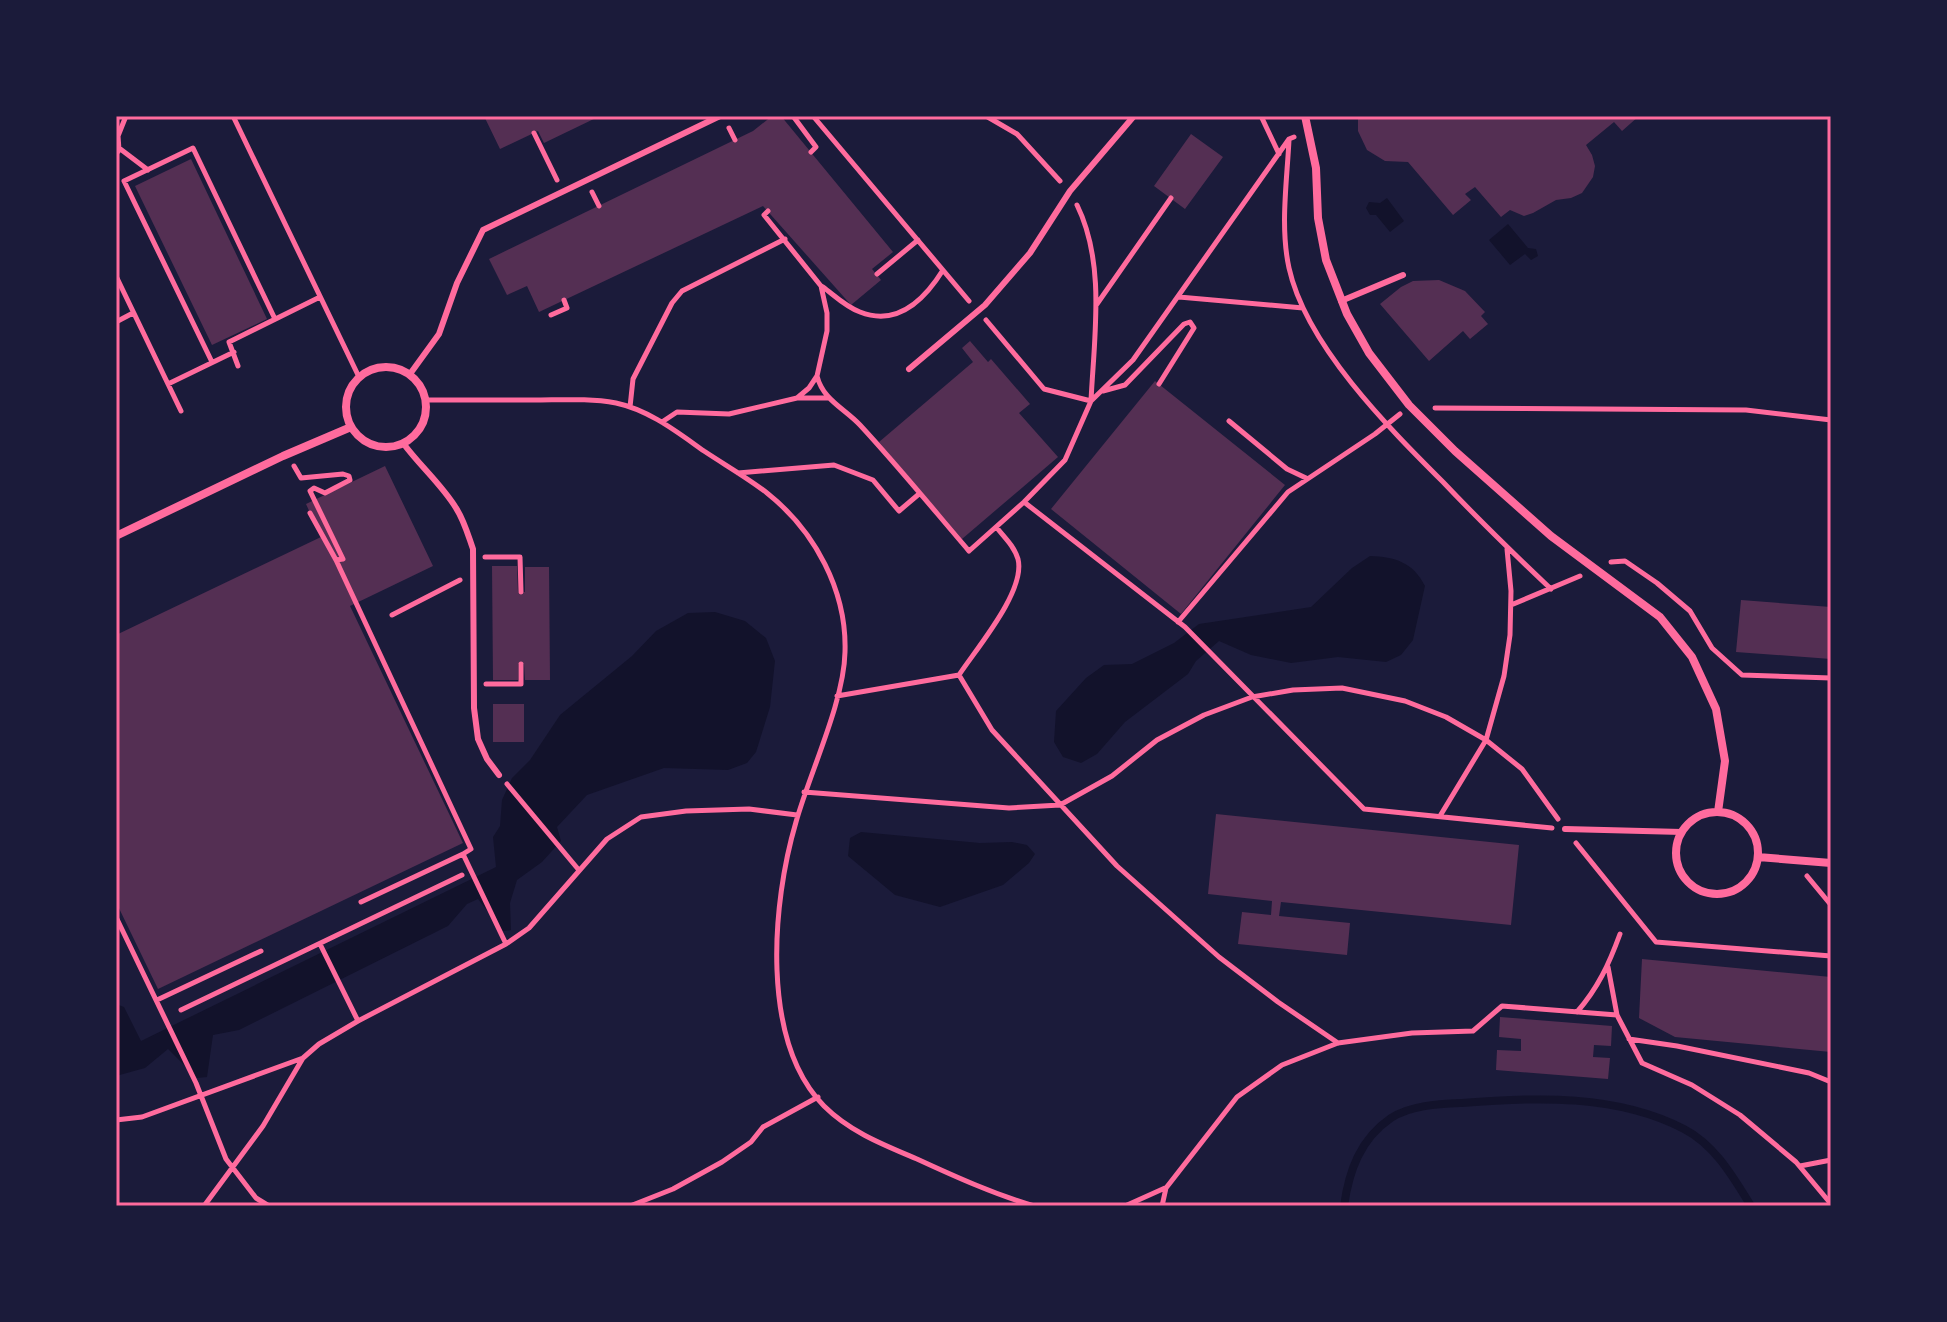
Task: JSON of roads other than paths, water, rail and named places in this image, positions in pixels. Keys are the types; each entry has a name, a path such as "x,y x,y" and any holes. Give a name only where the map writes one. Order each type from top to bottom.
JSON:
{"street":[{"path":"1305,116 1316,168 1318,218 1326,260 1341,301 1369,353 1409,405 1502,496 1660,617 1692,657 1716,709 1725,761 1718,812"},
{"path":"380,367 392,367 410,374 426,400 422,425 414,436 403,443 387,447 374,445 351,427 347,401 350,389 359,377 380,367"},
{"path":"116,536 351,427"},
{"path":"1718,812 1740,820 1750,830 1758,857 1753,874 1744,885 1718,895 1697,889 1686,881 1676,855 1682,832 1691,821 1718,812"},
{"path":"1758,857 1831,863"}],"lane":[{"path":"410,374 439,334 457,283 483,230 720,116"},
{"path":"909,369 985,305 1030,253 1070,191 1134,116"},
{"path":"1341,301 1403,275"},
{"path":"403,443 456,507 465,524 475,573 474,708 478,739 499,775"},
{"path":"1565,829 1682,832"}],"waterway":[{"path":"1344,1206 1358,1157 1371,1136 1391,1118 1416,1108 1435,1105 1547,1099 1631,1109 1684,1129 1714,1153 1751,1206"}]}
